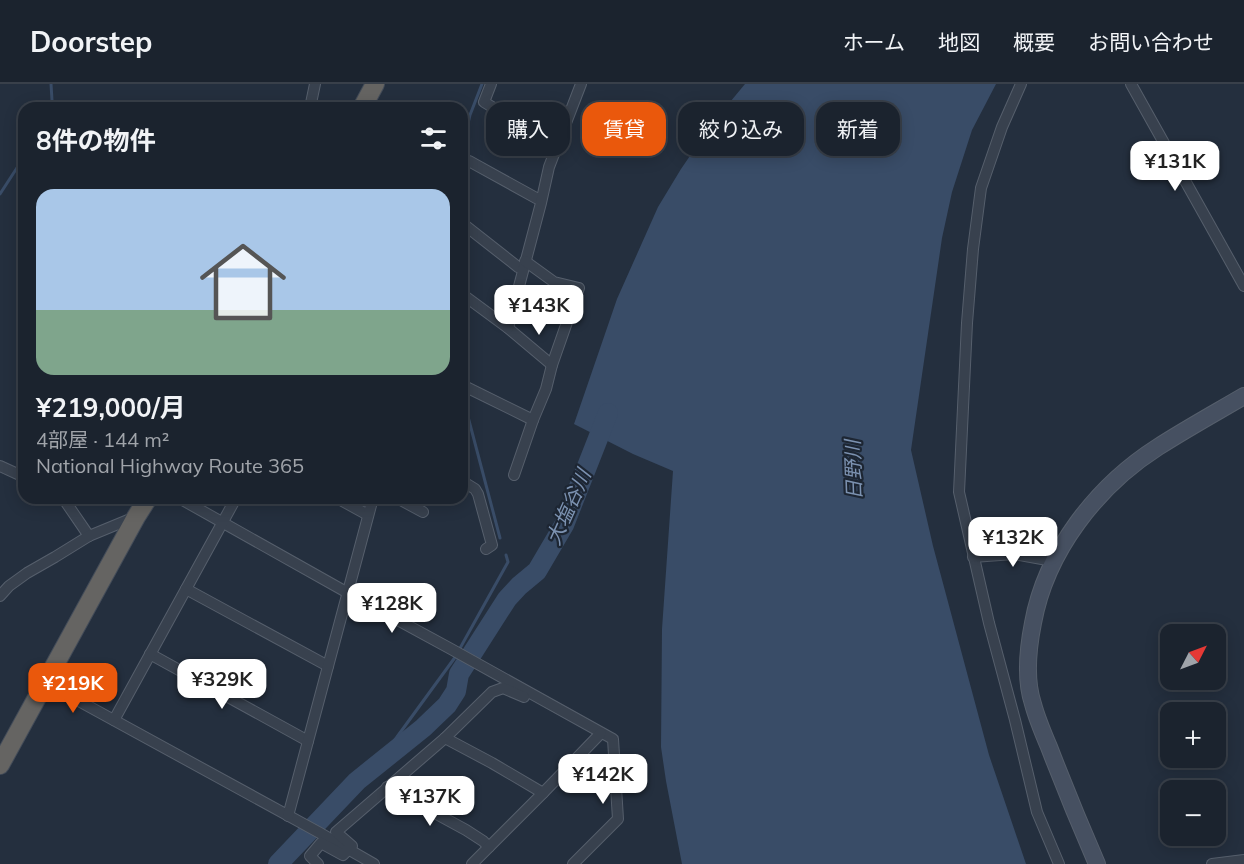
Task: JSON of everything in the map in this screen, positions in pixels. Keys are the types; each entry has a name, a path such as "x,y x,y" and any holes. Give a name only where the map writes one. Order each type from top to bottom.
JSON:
{"highway":[{"path":"365,102 375,84"},
{"path":"0,765 144,504"}],"main road":[{"path":"1097,864 1067,795 1032,703 1029,676 1030,634 1040,594 1053,561 1087,510 1119,477 1157,447 1242,402"}],"street":[{"path":"486,103 484,102 491,84"},
{"path":"570,111 581,84"},
{"path":"1021,84 1002,127 981,188 967,323 959,492 1037,812 1059,864"},
{"path":"1131,84 1244,286"},
{"path":"311,102 312,86"},
{"path":"508,327 553,156"},
{"path":"469,161 541,200"},
{"path":"468,228 518,267 524,265 554,282 579,288 546,389 532,420 514,475"},
{"path":"468,298 508,327 552,365"},
{"path":"468,388 532,420"},
{"path":"0,466 18,474"},
{"path":"468,485 478,494 492,545 486,549"},
{"path":"67,504 89,536"},
{"path":"190,504 613,739 618,819 573,864"},
{"path":"114,720 233,504"},
{"path":"348,504 368,515"},
{"path":"288,816 371,504"},
{"path":"408,504 423,512"},
{"path":"0,596 27,573 89,536 136,517"},
{"path":"973,557 1014,554 1053,561"},
{"path":"186,589 328,666"},
{"path":"150,654 308,741"},
{"path":"46,682 374,864"},
{"path":"318,864 310,856 321,843 343,855 352,844 336,832 445,738 492,692 503,688 524,698 543,700"},
{"path":"472,864 601,733"},
{"path":"445,738 543,793"},
{"path":"387,787 466,830 489,847"},
{"path":"1212,864 1244,860"}],"water":[{"name":"日野川","path":"745,84 996,84 972,130 952,192 942,238 911,450 933,546 989,755 1026,864 682,864 661,747 662,629 673,471 574,424 617,299 658,207 690,156 804,156 804,102 730,102"}],"waterway":[{"path":"51,84 52,102"},
{"path":"468,124 482,84"},
{"path":"0,194 18,166"},
{"name":"大塩谷川","path":"278,864 357,781 423,728 447,705 456,691 459,674 507,599 537,571 564,525 608,413"},
{"path":"468,417 500,538"},
{"path":"459,650 508,562 506,555"},
{"path":"378,763 456,656"}]}
